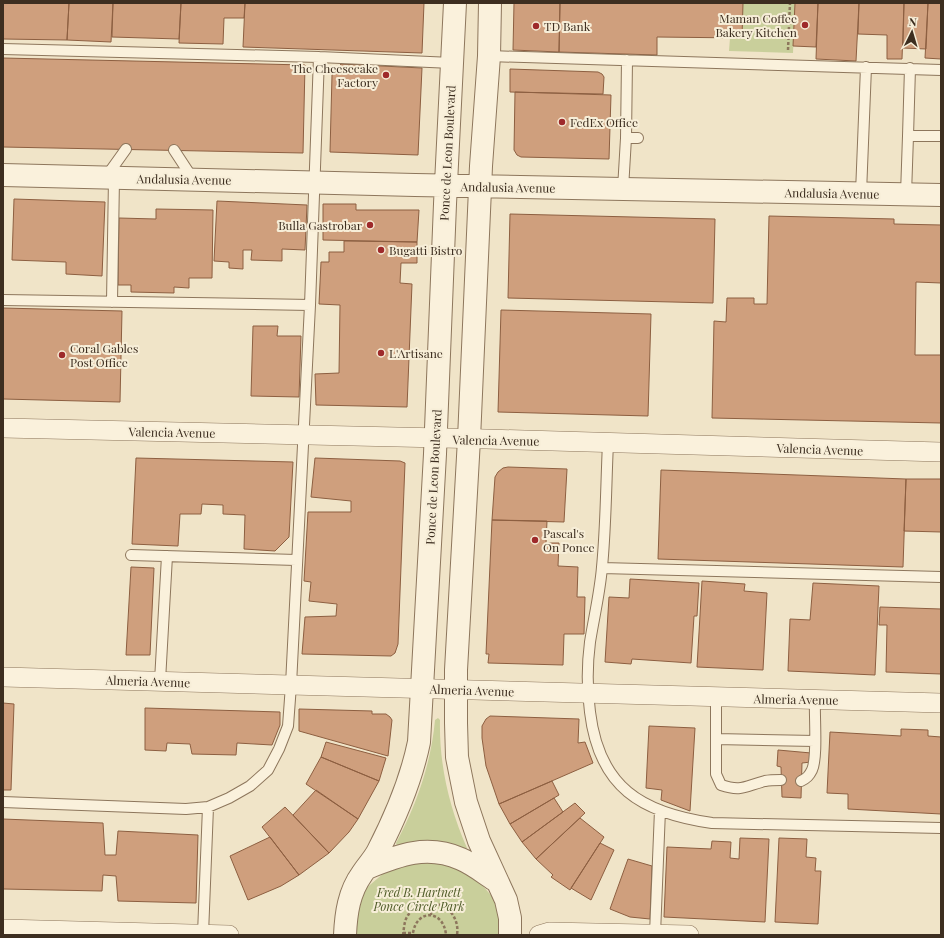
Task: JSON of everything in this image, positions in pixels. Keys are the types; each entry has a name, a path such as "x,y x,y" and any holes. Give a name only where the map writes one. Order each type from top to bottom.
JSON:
{"street":[{"name":"Ponce de Leon Boulevard","path":"344,935 349,900 357,882 377,852 396,814 414,766 419,742 436,438 455,3"},
{"path":"490,3 489,56 480,186 456,690 457,744 461,779 471,819 495,880 506,900 509,911 510,935"},
{"name":"Andalusia Avenue","path":"3,174 446,186 941,195"},
{"name":"Valencia Avenue","path":"3,428 941,452"},
{"name":"Almeria Avenue","path":"3,677 941,703"},
{"path":"367,868 402,854 428,851 443,853 463,860 495,880"},
{"path":"3,929 112,934 229,935"},
{"path":"539,935 549,932 689,935"}],"lane":[{"path":"3,49 319,57 452,63"},
{"path":"489,56 787,64 941,70"},
{"path":"3,802 186,809 208,807 229,798 250,786 268,770 279,749 288,726 291,685 296,560 310,305 319,57"},
{"path":"623,189 626,138 627,60"},
{"path":"861,193 866,67"},
{"path":"906,194 910,68"},
{"path":"908,136 941,136"},
{"path":"626,138 638,138"},
{"path":"112,302 110,178 126,149"},
{"path":"174,150 194,179"},
{"path":"3,300 310,305"},
{"path":"608,443 602,568 590,643 588,694 594,737 602,760 614,778 629,793 646,804 678,816 712,823 941,828"},
{"path":"131,555 296,560"},
{"path":"160,682 167,556"},
{"path":"602,568 941,577"},
{"path":"716,697 716,774 721,784 732,788 748,788 766,781 781,780"},
{"path":"801,781 807,778 813,769 815,754 815,699"},
{"path":"716,739 815,741"},
{"path":"203,934 208,807"},
{"path":"655,934 660,810"}],"path":[{"path":"787,64 790,3"},
{"path":"431,915 432,903"},
{"path":"446,935 444,924 436,917 431,915 417,921 414,934 403,934 407,916 413,909 421,904 432,903 444,906 454,917 457,935"}],"green space":[{"path":"743,3 795,3 793,53 729,51 730,38 742,38"},
{"path":"438,718 440,720 441,753 446,785 455,817 467,848 465,850 397,846 396,843 417,798 430,752 435,720"},
{"name":"Fred B. Hartnett Ponce Circle Park","path":"416,862 449,864 476,878 496,901 501,927 500,935 353,935 354,919 364,890 391,867"}],"building":[{"path":"3,3 69,3 67,40 3,39"},
{"path":"69,3 113,3 111,42 67,40"},
{"path":"113,3 181,3 179,39 112,37"},
{"path":"181,3 245,3 244,18 224,18 223,44 179,43"},
{"path":"245,3 424,3 422,53 243,47"},
{"name":"TD Bank","path":"514,3 560,3 559,52 513,50"},
{"path":"560,3 743,3 742,38 657,37 657,55 559,52"},
{"name":"Maman Coffee Bakery Kitchen","path":"795,3 818,3 816,47 793,46"},
{"path":"818,3 859,3 856,61 816,59"},
{"path":"859,3 904,3 902,59 887,59 887,35 858,34"},
{"path":"904,3 928,3 926,49 903,48"},
{"path":"928,3 941,3 941,59 925,58"},
{"path":"3,58 305,65 303,153 3,147"},
{"path":"341,64 422,68 418,155 330,152 332,75"},
{"path":"510,69 598,72 604,77 603,94 510,92"},
{"name":"FedEx Office","path":"515,92 611,95 609,159 521,157 517,155 514,150"},
{"path":"14,199 105,202 102,276 66,274 66,262 12,260"},
{"path":"217,201 307,205 305,250 282,249 282,261 251,260 252,250 243,250 243,269 229,268 229,262 214,261"},
{"name":"Bulla Gastrobar","path":"323,204 356,204 356,210 419,210 417,242 323,240"},
{"path":"156,209 213,210 212,278 189,278 189,288 174,287 174,293 131,292 131,285 118,285 119,218 156,219"},
{"path":"510,214 715,219 713,303 508,298"},
{"path":"769,216 894,219 894,224 941,225 941,283 916,282 915,355 941,355 941,423 712,418 714,321 726,322 727,298 754,298 754,304 767,304"},
{"path":"344,241 417,242 417,263 401,263 400,283 412,284 407,407 316,405 315,374 339,373 340,305 319,304 321,262 329,262 329,252 344,252"},
{"name":"Coral Gables Post Office","path":"3,308 122,311 120,402 3,399"},
{"path":"501,310 651,314 648,416 498,412"},
{"path":"253,326 278,326 277,336 301,336 299,397 251,396"},
{"path":"136,458 293,462 289,537 275,551 244,549 245,515 223,514 223,505 202,504 201,514 180,514 178,546 132,544"},
{"path":"315,458 400,461 405,463 398,644 395,653 391,656 302,654 305,617 336,616 337,604 309,601 311,582 304,581 308,512 351,512 351,501 311,497"},
{"path":"503,468 567,469 564,522 492,520 495,477"},
{"path":"661,470 906,479 903,567 658,559"},
{"path":"906,479 941,479 941,532 904,531"},
{"path":"492,520 547,521 546,543 559,543 558,566 578,567 577,597 585,597 584,634 564,634 563,665 488,663 489,654 486,654"},
{"path":"131,567 154,568 150,655 126,655"},
{"path":"630,579 699,583 697,616 694,616 691,663 632,659 631,664 605,662 609,597 629,598"},
{"path":"702,581 745,584 744,591 767,593 763,670 697,667"},
{"path":"813,583 879,586 875,675 788,671 790,619 810,620"},
{"path":"880,607 941,609 941,674 886,672 887,625 879,625"},
{"path":"3,703 14,704 11,790 3,790"},
{"path":"145,708 280,712 280,725 272,745 237,743 236,755 192,754 190,744 167,743 166,751 145,750"},
{"path":"299,709 372,711 372,714 386,714 392,720 388,756 299,731"},
{"path":"490,716 579,719 578,743 585,742 593,763 499,804 486,766 482,738 482,726 486,719"},
{"path":"649,726 695,728 690,811 661,800 662,790 646,788"},
{"path":"901,729 928,730 928,736 941,737 941,814 848,809 848,794 827,793 830,732 901,736"},
{"path":"326,742 386,758 379,781 321,757"},
{"path":"778,750 811,753 811,762 802,763 801,798 782,797 781,767 777,766"},
{"path":"321,757 379,781 358,819 306,784"},
{"path":"552,781 559,795 510,824 499,804"},
{"path":"316,790 358,819 349,832 329,853 293,815"},
{"path":"554,798 563,812 522,842 510,824"},
{"path":"575,803 585,813 536,859 522,842"},
{"path":"285,807 329,853 299,875 262,827"},
{"path":"580,818 604,837 570,890 551,877 553,875 536,859"},
{"path":"3,819 103,823 105,855 116,855 118,831 198,835 196,903 118,901 116,876 103,875 102,891 3,889"},
{"path":"270,837 299,875 281,886 248,900 230,856"},
{"path":"740,838 769,839 765,922 664,917 667,847 711,849 712,841 731,842 730,858 739,859"},
{"path":"779,838 807,839 806,857 816,858 815,871 821,871 818,924 775,922"},
{"path":"600,843 614,850 591,900 571,888"},
{"path":"628,859 652,866 650,919 630,917 610,909"}],"place":[{"name":"Maman Coffee Bakery Kitchen","path":"805,25"},
{"name":"TD Bank","path":"536,26"},
{"name":"The Cheesecake Factory","path":"386,75"},
{"name":"FedEx Office","path":"562,122"},
{"name":"Bulla Gastrobar","path":"370,225"},
{"name":"Bugatti Bistro","path":"381,250"},
{"name":"L'Artisane","path":"381,353"},
{"name":"Coral Gables Post Office","path":"62,355"},
{"name":"Pascal's On Ponce","path":"535,540"}]}
